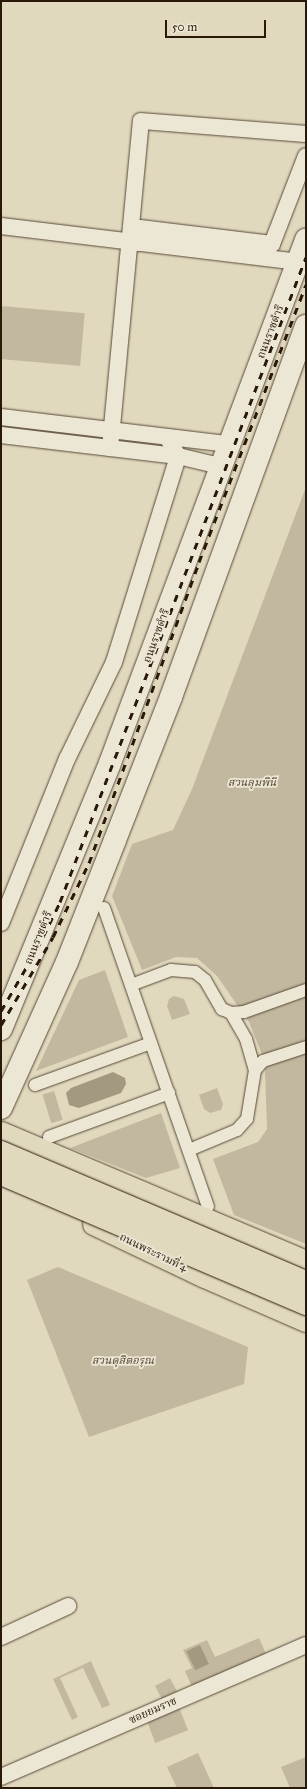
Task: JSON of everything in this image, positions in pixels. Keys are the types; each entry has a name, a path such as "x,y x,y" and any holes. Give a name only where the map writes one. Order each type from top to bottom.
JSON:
{"main road":[{"name":"ถนนราชดำริ","path":"1,1029 61,883 139,685 228,444 306,240"},
{"path":"1,1108 67,962 98,903 171,697 303,335 270,334"},
{"path":"139,685 171,697"},
{"path":"61,883 98,903"},
{"path":"1,1133 306,1262"},
{"path":"1,1152 306,1282"},
{"name":"ถนนพระรามที่ 4","path":"1,1174 306,1304"},
{"name":"ถนนพระรามที่ 4","path":"1,1184 99,1226 255,1299 306,1321"},
{"path":"255,1299 246,1281 249,1269 255,1257 262,1251 274,1248"}],"street":[{"path":"110,448 133,243 141,121 306,134"},
{"path":"133,243 140,228 272,244 306,156"},
{"path":"1,226 297,262"},
{"path":"1,417 228,444"},
{"path":"1,435 178,456 220,466"},
{"path":"1,923 67,759 114,662 178,456 168,437"},
{"path":"98,903 131,985 208,1206"},
{"path":"131,985 171,970 195,972 205,980 222,1009 231,1013 244,1012 306,990"},
{"path":"189,1150 237,1130 247,1119 255,1070 246,1038 231,1013"},
{"path":"35,1085 151,1042"},
{"path":"255,1070 263,1061 306,1047"},
{"path":"49,1137 169,1093"},
{"path":"1,1637 68,1606"},
{"name":"ซอยยมราช","path":"1,1777 306,1645"}],"green space":[{"path":"1,306 85,313 80,366 1,359"},
{"name":"สวนลุมพินี","path":"306,487 306,1244 234,1215 213,1159 258,1142 267,1129 265,1071 261,1052 249,1022 217,976 197,958 176,957 142,970 112,896 132,844 173,830 192,789"},
{"path":"105,970 128,1037 36,1071 79,980"},
{"path":"174,996 184,999 190,1014 172,1020 167,1006 169,999"},
{"path":"217,1088 223,1104 221,1110 210,1113 204,1109 199,1095"},
{"path":"54,1091 63,1120 51,1123 43,1095"},
{"path":"161,1113 180,1168 146,1178 70,1148"},
{"name":"สวนดุสิตอรุณ","path":"58,1267 248,1347 244,1384 89,1437 27,1280"},
{"path":"259,1638 266,1654 192,1687 185,1671 192,1668 183,1650 207,1640 215,1657"},
{"path":"91,1661 110,1705 102,1708 83,1668 60,1678 78,1717 72,1720 53,1679"},
{"path":"170,1678 178,1693 163,1701 155,1686"},
{"path":"179,1707 188,1730 155,1743 146,1720"},
{"path":"198,1753 214,1788 177,1788 167,1767"},
{"path":"306,1757 306,1788 290,1788 281,1767"}],"shaded area":[{"path":"113,1072 125,1078 126,1084 121,1093 79,1108 69,1105 66,1093 71,1088"},
{"path":"200,1645 209,1664 195,1670 186,1651"}],"railway":[{"path":"1,1011 37,949 60,902 306,257"},
{"path":"1,1025 53,937 89,863 199,562 306,285"}]}
